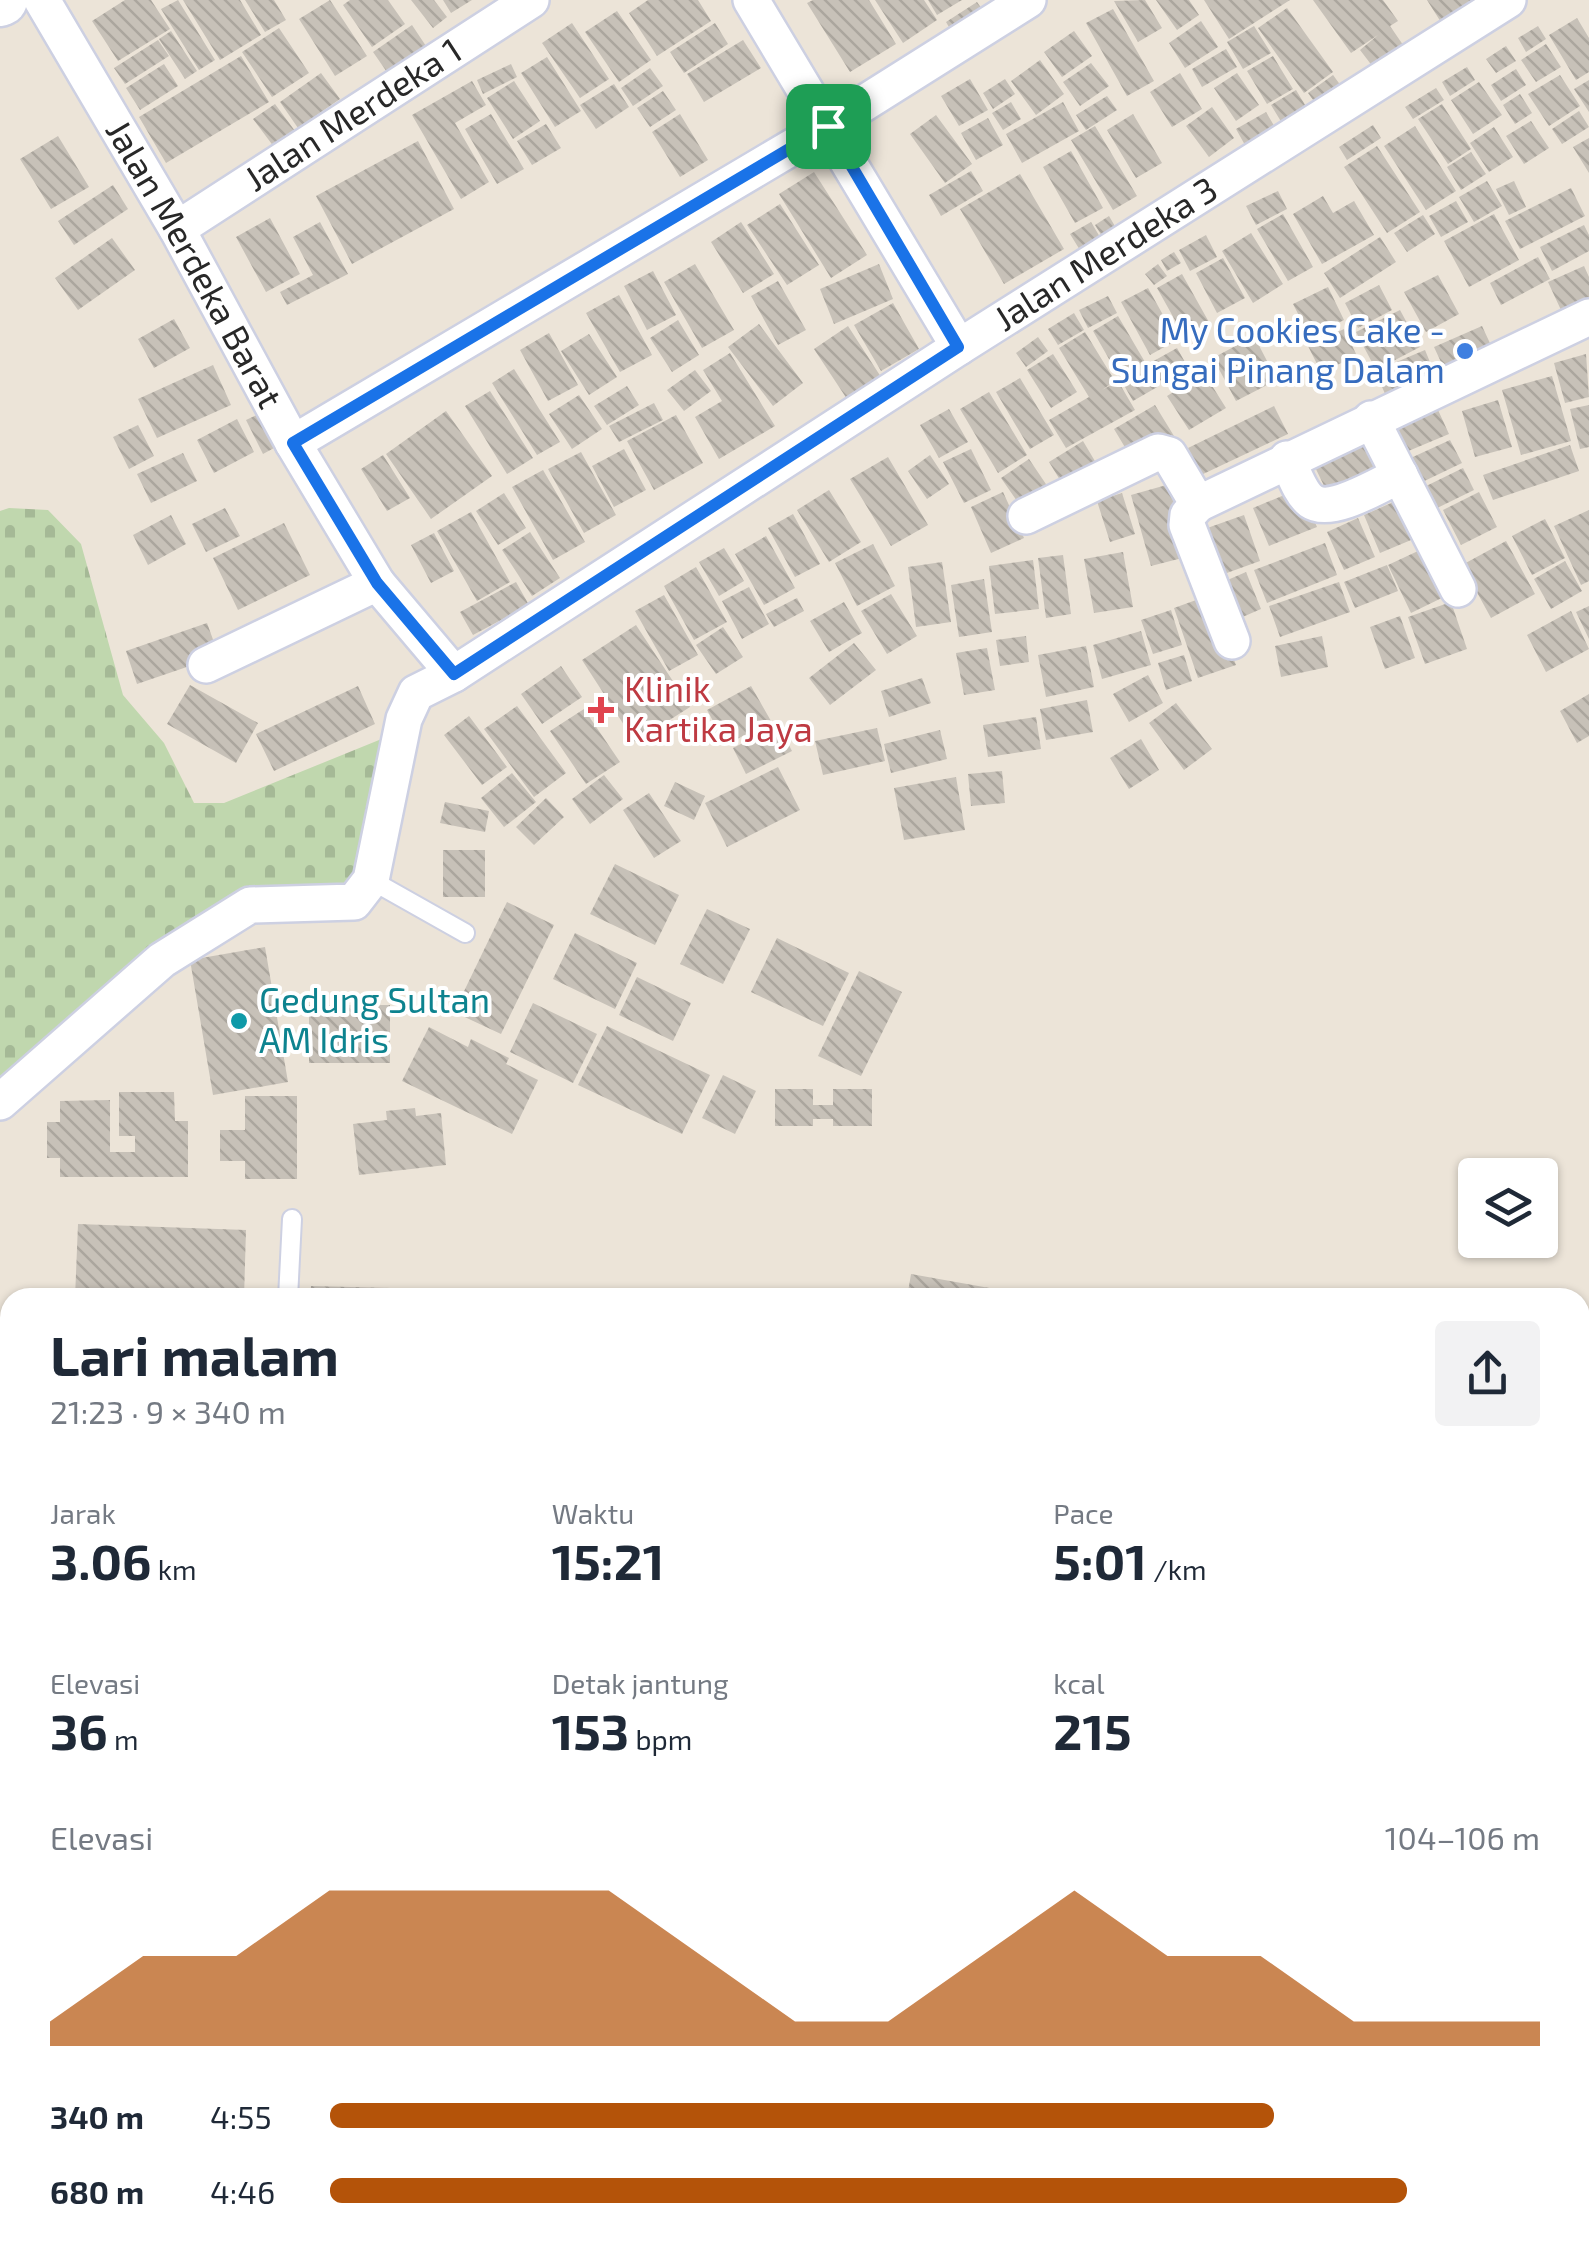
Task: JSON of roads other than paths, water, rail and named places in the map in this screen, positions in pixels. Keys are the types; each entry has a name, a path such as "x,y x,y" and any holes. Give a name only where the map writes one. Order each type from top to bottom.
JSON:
{"street":[{"name":"Jalan Merdeka Barat","path":"42,0 177,228 293,443 377,583 454,674"},
{"name":"Jalan Merdeka 1","path":"177,228 531,0"},
{"path":"751,0 958,347"},
{"path":"293,443 828,126 1028,0"},
{"name":"Jalan Merdeka 3","path":"371,880 404,719 416,693 454,674 958,347 1508,0"},
{"path":"1232,642 1187,526 1188,514 1198,504 1589,317"},
{"path":"1371,419 1458,589"},
{"path":"1026,516 1158,452 1169,455 1198,504"},
{"path":"1286,460 1306,496 1320,504 1340,503 1400,476"},
{"path":"206,665 377,583"},
{"path":"0,1102 162,960 240,910 250,905 354,902 371,880"}],"lane":[{"path":"371,880 465,933"},
{"path":"288,1288 292,1218"}],"place":[{"name":"My Cookies Cake - Sungai Pinang Dalam","path":"1465,351"},
{"name":"Klinik Kartika Jaya","path":"601,710"},
{"name":"Gedung Sultan AM Idris","path":"239,1021"}]}
